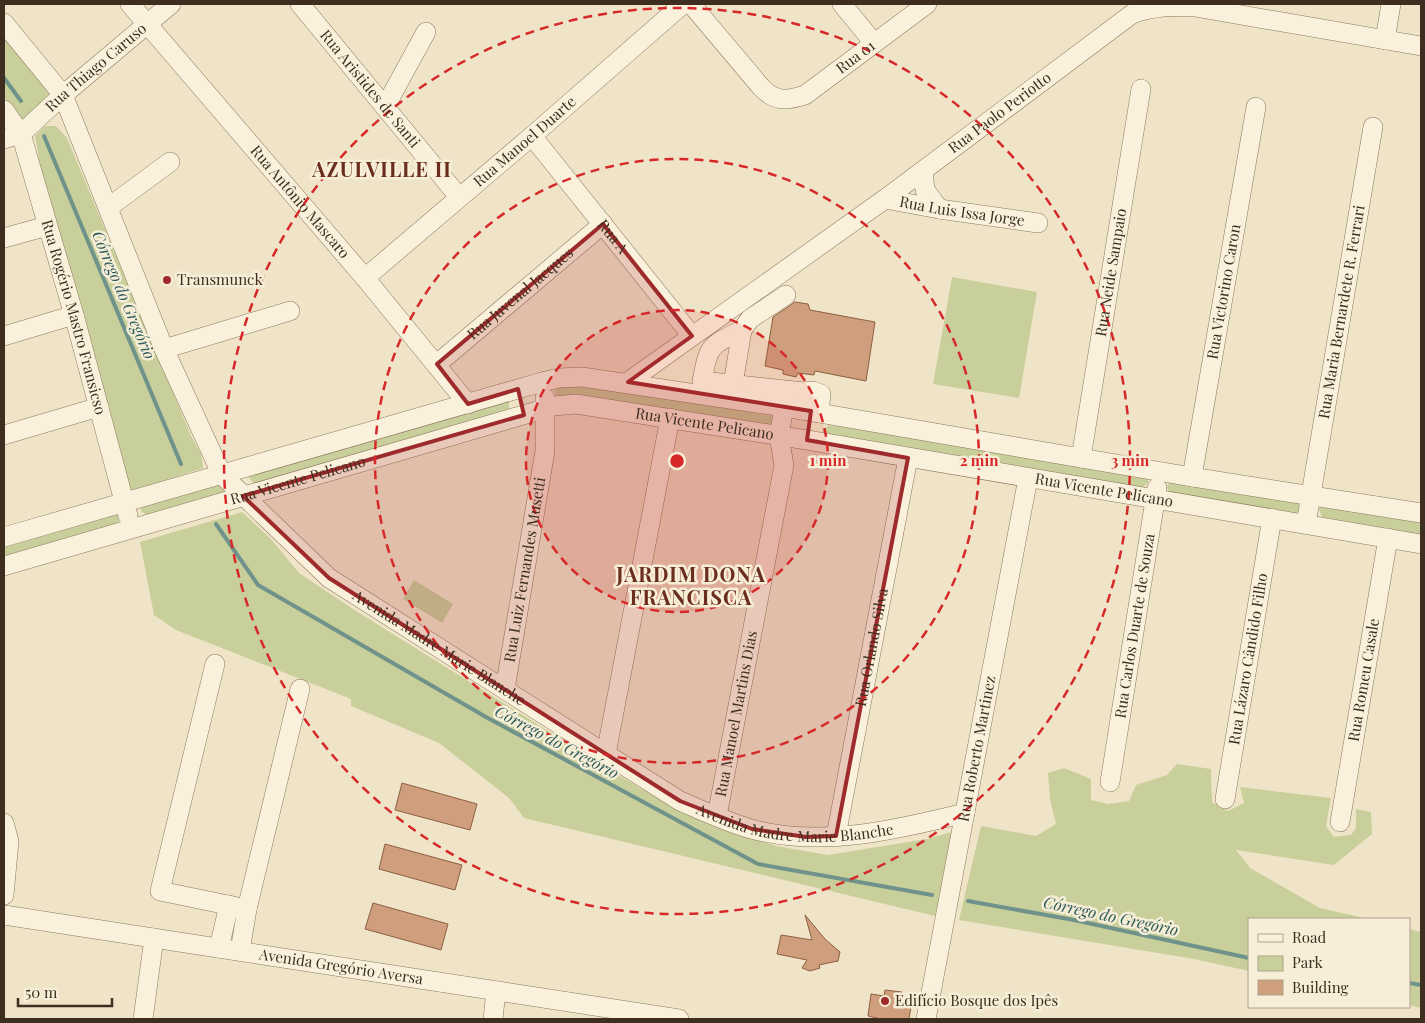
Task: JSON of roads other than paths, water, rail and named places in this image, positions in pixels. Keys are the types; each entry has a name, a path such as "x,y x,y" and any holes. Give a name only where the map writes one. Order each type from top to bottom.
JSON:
{"street":[{"name":"Rua Antônio Mascaro","path":"130,4 365,278 468,404"},
{"name":"Rua Thiago Caruso","path":"12,137 171,4"},
{"name":"Rua Aristides de Santi","path":"300,4 459,197"},
{"name":"Rua Manoel Duarte","path":"365,278 683,4"},
{"name":"Rua 01","path":"692,4 761,88 769,96 779,100 792,99 805,94 927,4"},
{"path":"842,4 874,42"},
{"path":"1385,40 1390,4"},
{"name":"Rua Paolo Periotto","path":"628,382 885,199 1132,14 1147,8 1168,5 1195,7 1421,46"},
{"name":"Avenida Madre Marie Blanche","path":"4,23 63,95 164,349 222,475 329,578 680,801 752,829 806,837 836,836 902,829 965,814"},
{"path":"385,107 426,32"},
{"name":"Rua Neide Sampaio","path":"1081,458 1141,89"},
{"name":"Rua Victorino Caron","path":"1192,477 1256,107"},
{"name":"Rua Rogério Mastro Fransicso","path":"4,110 12,137 47,226 74,315 132,529"},
{"name":"Rua Maria Bernardete R. Ferrari","path":"1306,524 1373,127"},
{"name":"Rua A","path":"532,136 692,336"},
{"path":"109,207 170,162"},
{"path":"923,170 925,190 939,209"},
{"name":"Rua Luis Issa Jorge","path":"885,199 939,209 1038,223"},
{"name":"Rua Juvenal Jacques","path":"437,364 603,224"},
{"path":"4,238 47,226"},
{"path":"733,384 742,330 750,319 786,295"},
{"path":"164,349 290,311"},
{"path":"4,336 74,315"},
{"path":"742,330 723,339 708,352 702,381 733,384 804,406 807,440 784,465"},
{"name":"Rua Vicente Pelicano","path":"4,538 542,382 559,378 582,377 804,406 1159,472 1421,512"},
{"name":"Rua Luiz Fernandes Musetti","path":"505,689 546,451 547,409 542,382"},
{"path":"518,389 525,415 546,451"},
{"name":"Rua Vicente Pelicano","path":"4,566 558,405 576,404 807,440 1421,544"},
{"name":"Rua Manoel Martins Dias","path":"717,816 784,465 779,436 804,406"},
{"path":"4,434 99,407"},
{"path":"606,754 670,418"},
{"name":"Rua Orlando Silva","path":"836,836 908,458"},
{"name":"Rua Carlos Duarte de Souza","path":"1110,782 1159,472"},
{"name":"Rua Roberto Martinez","path":"926,1019 1028,478"},
{"name":"Rua Lázaro Cândido Filho","path":"1225,799 1272,518"},
{"name":"Rua Romeu Casale","path":"1340,822 1388,538"},
{"path":"215,664 160,891 238,907"},
{"path":"219,948 238,907 300,689"},
{"path":"4,823 9,841 4,895"},
{"path":"238,907 240,951"},
{"name":"Avenida Gregório Aversa","path":"4,915 496,991 590,1013 679,1019"},
{"path":"143,1019 154,938"},
{"path":"493,1019 496,991"}],"waterway":[{"name":"Córrego do Gregório","path":"4,78 21,101"},
{"name":"Córrego do Gregório","path":"44,136 181,464"},
{"name":"Córrego do Gregório","path":"216,524 258,585 486,717 758,864 932,895"},
{"name":"Córrego do Gregório","path":"968,901 1074,920 1248,958"},
{"name":"Córrego do Gregório","path":"1410,983 1421,985"}],"place":[{"name":"Transmunck","path":"167,280"},
{"name":"Edifício Bosque dos Ipês","path":"885,1001"}],"district":[{"name":"AZULVILLE II","path":"382,170"},
{"name":"JARDIM DONA FRANCISCA","path":"691,586"}]}
